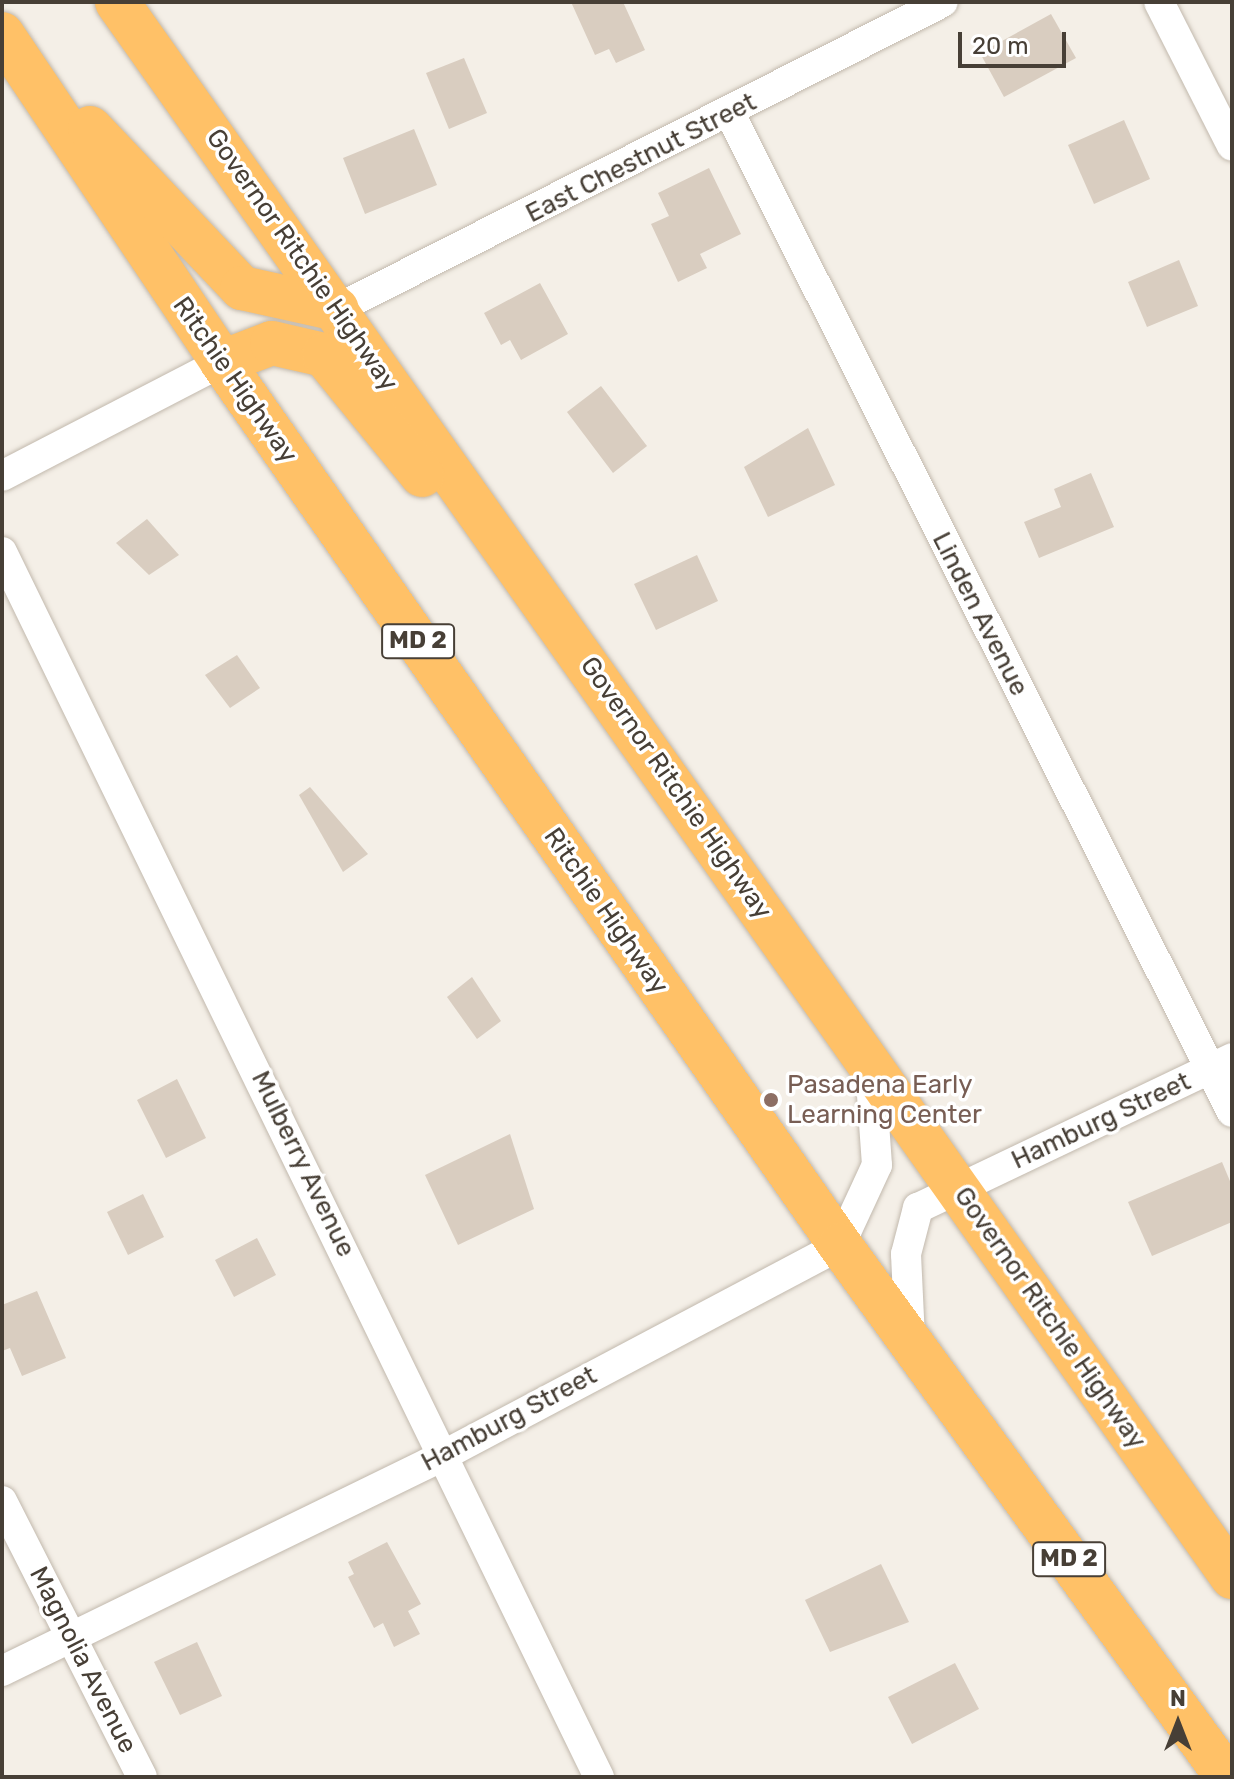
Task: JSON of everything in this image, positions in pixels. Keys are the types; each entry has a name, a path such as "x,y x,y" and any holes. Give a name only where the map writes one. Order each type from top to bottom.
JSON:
{"highway":[{"name":"Governor Ritchie Highway","path":"117,2 870,1060 1232,1577"},
{"path":"5,38 242,288 337,309"},
{"name":"Ritchie Highway","path":"5,38 222,362 840,1245 1227,1777"},
{"path":"222,362 272,343 324,355 436,491 564,630"}],"street":[{"name":"East Chestnut Street","path":"337,309 730,114 943,2"},
{"path":"1159,2 1232,146"},
{"name":"Linden Avenue","path":"730,114 1221,1064 1232,1112"},
{"path":"2,476 222,362"},
{"name":"Mulberry Avenue","path":"2,552 446,1454 599,1777"},
{"path":"840,1245 877,1165 870,1060"},
{"name":"Hamburg Street","path":"910,1341 906,1254 918,1208 1221,1064"},
{"name":"Hamburg Street","path":"2,1671 71,1633 446,1454 840,1245"},
{"name":"Magnolia Avenue","path":"2,1501 142,1777"}],"building":[{"path":"571,2 623,2 645,50 616,63 609,49 595,55"},
{"path":"1051,14 1076,58 1004,97 980,53"},
{"path":"464,58 487,113 449,129 426,73"},
{"path":"1124,120 1150,179 1094,204 1068,145"},
{"path":"414,129 437,185 365,214 343,158"},
{"path":"709,168 741,234 700,254 707,268 678,282 651,224 669,216 658,193"},
{"path":"1179,260 1198,306 1147,327 1128,282"},
{"path":"540,283 568,334 521,360 510,340 501,345 484,313"},
{"path":"601,386 647,446 613,473 567,412"},
{"path":"808,428 835,485 768,517 744,467"},
{"path":"1091,473 1114,527 1039,558 1024,522 1061,507 1054,489"},
{"path":"147,519 179,555 149,575 116,543"},
{"path":"697,555 718,601 656,630 634,584"},
{"path":"237,655 260,688 230,708 205,675"},
{"path":"310,787 368,854 343,872 299,795"},
{"path":"472,977 501,1021 477,1039 447,997"},
{"path":"177,1079 206,1138 166,1158 137,1100"},
{"path":"510,1134 534,1209 458,1245 425,1175"},
{"path":"1222,1162 1232,1186 1232,1222 1152,1256 1128,1202"},
{"path":"143,1194 164,1237 128,1255 107,1212"},
{"path":"257,1238 276,1275 234,1297 215,1260"},
{"path":"37,1291 66,1358 22,1376 10,1348 2,1351 2,1305"},
{"path":"387,1542 421,1604 408,1611 420,1634 394,1647 383,1623 374,1628 348,1577 354,1574 348,1562"},
{"path":"881,1564 909,1622 830,1652 805,1600"},
{"path":"197,1642 222,1696 180,1715 154,1662"},
{"path":"955,1663 979,1709 912,1744 888,1697"}],"place":[{"name":"Pasadena Early Learning Center","path":"771,1100"}]}
